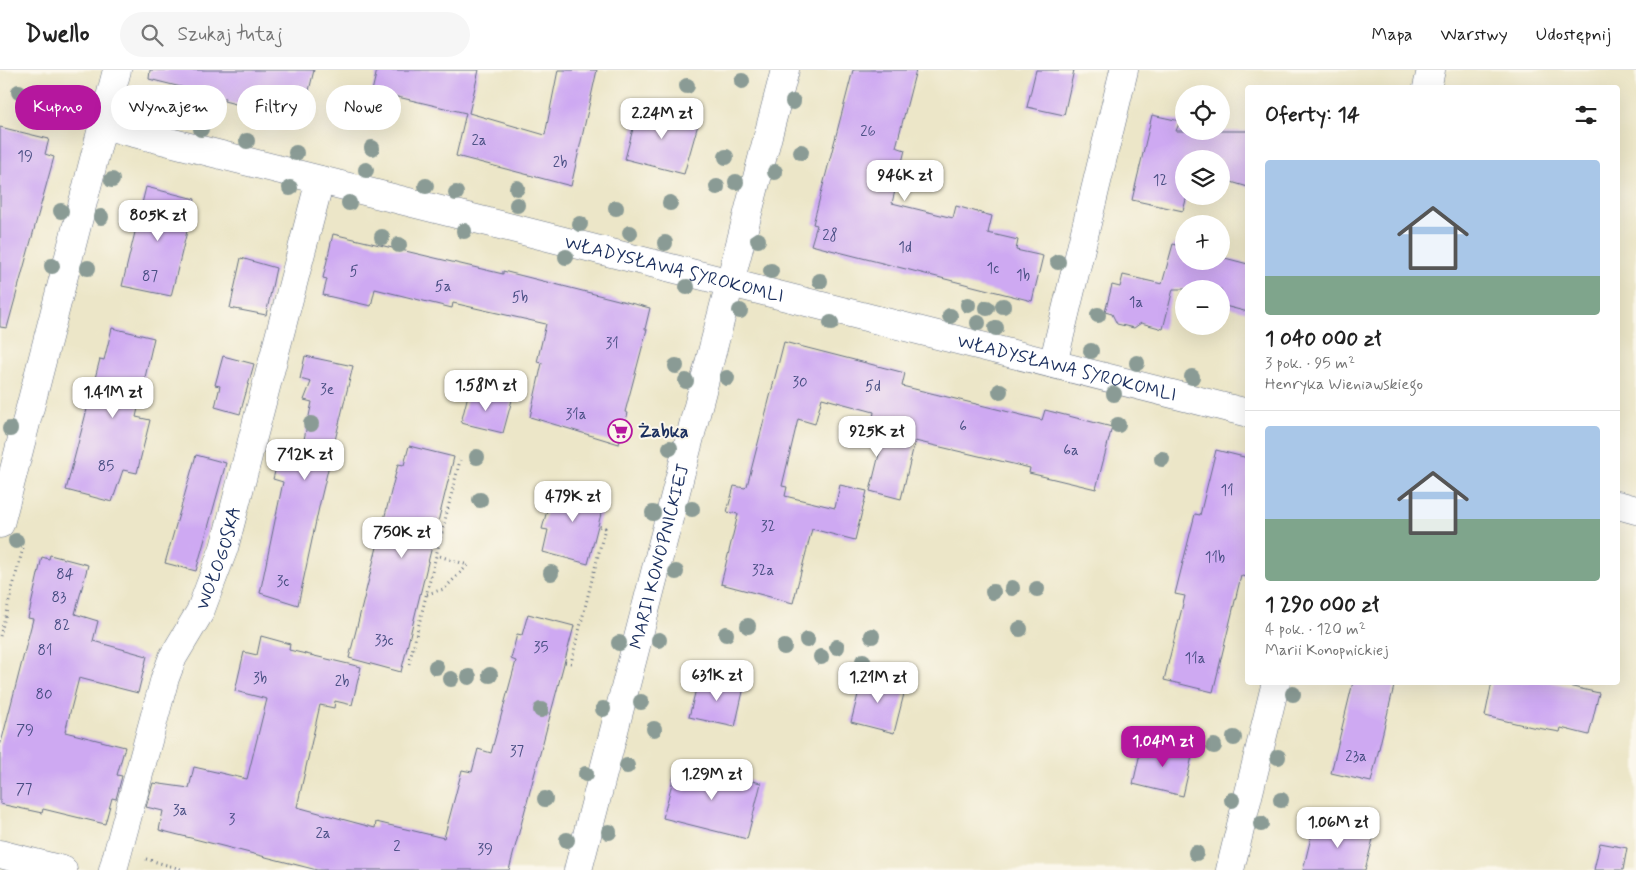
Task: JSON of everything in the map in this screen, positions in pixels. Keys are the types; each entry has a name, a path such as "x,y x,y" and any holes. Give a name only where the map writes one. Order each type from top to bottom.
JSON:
{"street":[{"path":"0,524 117,70"},
{"name":"MARII KONOPNICKIEJ","path":"578,870 785,70"},
{"path":"1053,364 1124,70"},
{"path":"1428,85 1431,70"},
{"name":"WŁADYSŁAWA SYROKOMLI","path":"102,125 1245,412"},
{"name":"WOŁOGOSKA","path":"113,870 164,678 173,657 200,612 224,548 320,180"},
{"path":"1620,506 1636,510"},
{"path":"1230,870 1275,685"},
{"path":"0,854 63,870"}],"path":[{"path":"408,664 460,460"},
{"path":"565,662 571,663 605,528 598,526"},
{"path":"426,594 444,589 468,565 436,556"}],"building":[{"path":"150,70 314,70 310,85 237,85 237,104 227,102 227,85 173,85 149,79"},
{"path":"377,70 479,70 469,113 545,135 558,70 597,70 571,186 456,156 466,113 401,98 401,85 373,85"},
{"path":"853,70 916,70 896,147 905,150 892,203 953,218 956,206 992,216 988,233 1018,240 1016,250 1043,256 1032,301 811,245 817,225 813,224"},
{"path":"1036,70 1074,70 1064,115 1027,107"},
{"path":"639,106 699,121 684,174 625,159"},
{"path":"1152,115 1175,120 1175,140 1230,140 1230,131 1245,131 1245,186 1230,182 1230,150 1175,150 1175,205 1185,205 1183,211 1132,200"},
{"path":"0,127 49,139 45,154 54,157 7,328 0,327"},
{"path":"146,187 195,199 171,296 122,286"},
{"path":"333,234 503,274 503,271 650,308 645,329 647,329 625,412 628,413 619,444 530,417 542,363 537,362 546,324 453,303 452,308 375,289 371,306 323,295 327,279 323,278"},
{"path":"1173,244 1175,245 1175,270 1230,270 1230,259 1245,263 1245,311 1230,307 1230,280 1175,280 1175,289 1173,289 1163,329 1141,323 1134,328 1117,324 1112,314 1105,312 1112,285 1120,287 1123,275 1162,284"},
{"path":"241,258 276,268 266,315 230,308"},
{"path":"112,328 154,338 136,417 150,420 137,473 123,470 112,502 66,490 100,359 104,360"},
{"path":"784,342 905,373 902,386 1042,420 1045,410 1112,427 1096,489 1029,473 1030,468 915,441 901,499 870,491 887,422 873,418 874,412 822,398 815,424 798,419 782,486 787,487 785,496 835,508 840,485 867,491 855,540 812,529 793,603 721,584 738,514 727,512 734,486 745,488 747,486"},
{"path":"223,356 254,364 240,414 215,407 220,386 215,385"},
{"path":"305,356 353,366 321,498 298,605 260,593 283,482 273,479 280,453 300,458 312,402 304,400 311,382 300,379"},
{"path":"469,391 512,400 503,433 461,423"},
{"path":"409,446 454,457 401,672 349,658 398,464 404,465"},
{"path":"1216,450 1245,457 1245,577 1241,576 1213,692 1164,680 1185,596 1175,594 1195,514 1200,515"},
{"path":"196,455 226,463 196,571 165,563"},
{"path":"560,483 606,495 588,564 543,552 548,530 542,529 549,503 555,504"},
{"path":"50,555 88,565 75,614 98,621 93,641 147,656 138,693 79,678 65,732 125,747 117,775 122,776 116,799 112,798 105,824 43,809 42,813 0,804 0,747 33,619 28,618 42,557 49,559"},
{"path":"528,614 574,626 509,870 317,870 159,830 163,811 146,807 153,783 189,788 194,767 247,779 267,699 235,691 244,652 257,655 261,636 290,644 289,650 361,667 352,705 335,701 334,708 320,705 297,807 375,828 376,822 444,838 462,770 472,772 478,749 491,753 516,661 511,659 517,634 522,635"},
{"path":"863,675 906,686 894,733 851,722"},
{"path":"699,677 744,687 735,727 689,717"},
{"path":"1352,685 1394,685 1371,782 1331,773"},
{"path":"1491,685 1564,685 1599,693 1589,735 1561,728 1560,732 1532,727 1485,716"},
{"path":"1143,740 1193,752 1183,796 1133,784"},
{"path":"677,764 761,783 747,839 663,818"},
{"path":"1315,821 1374,835 1365,870 1303,870"},
{"path":"1600,843 1627,848 1623,870 1594,870"}],"place":[{"name":"Żabka","path":"620,431"}]}
